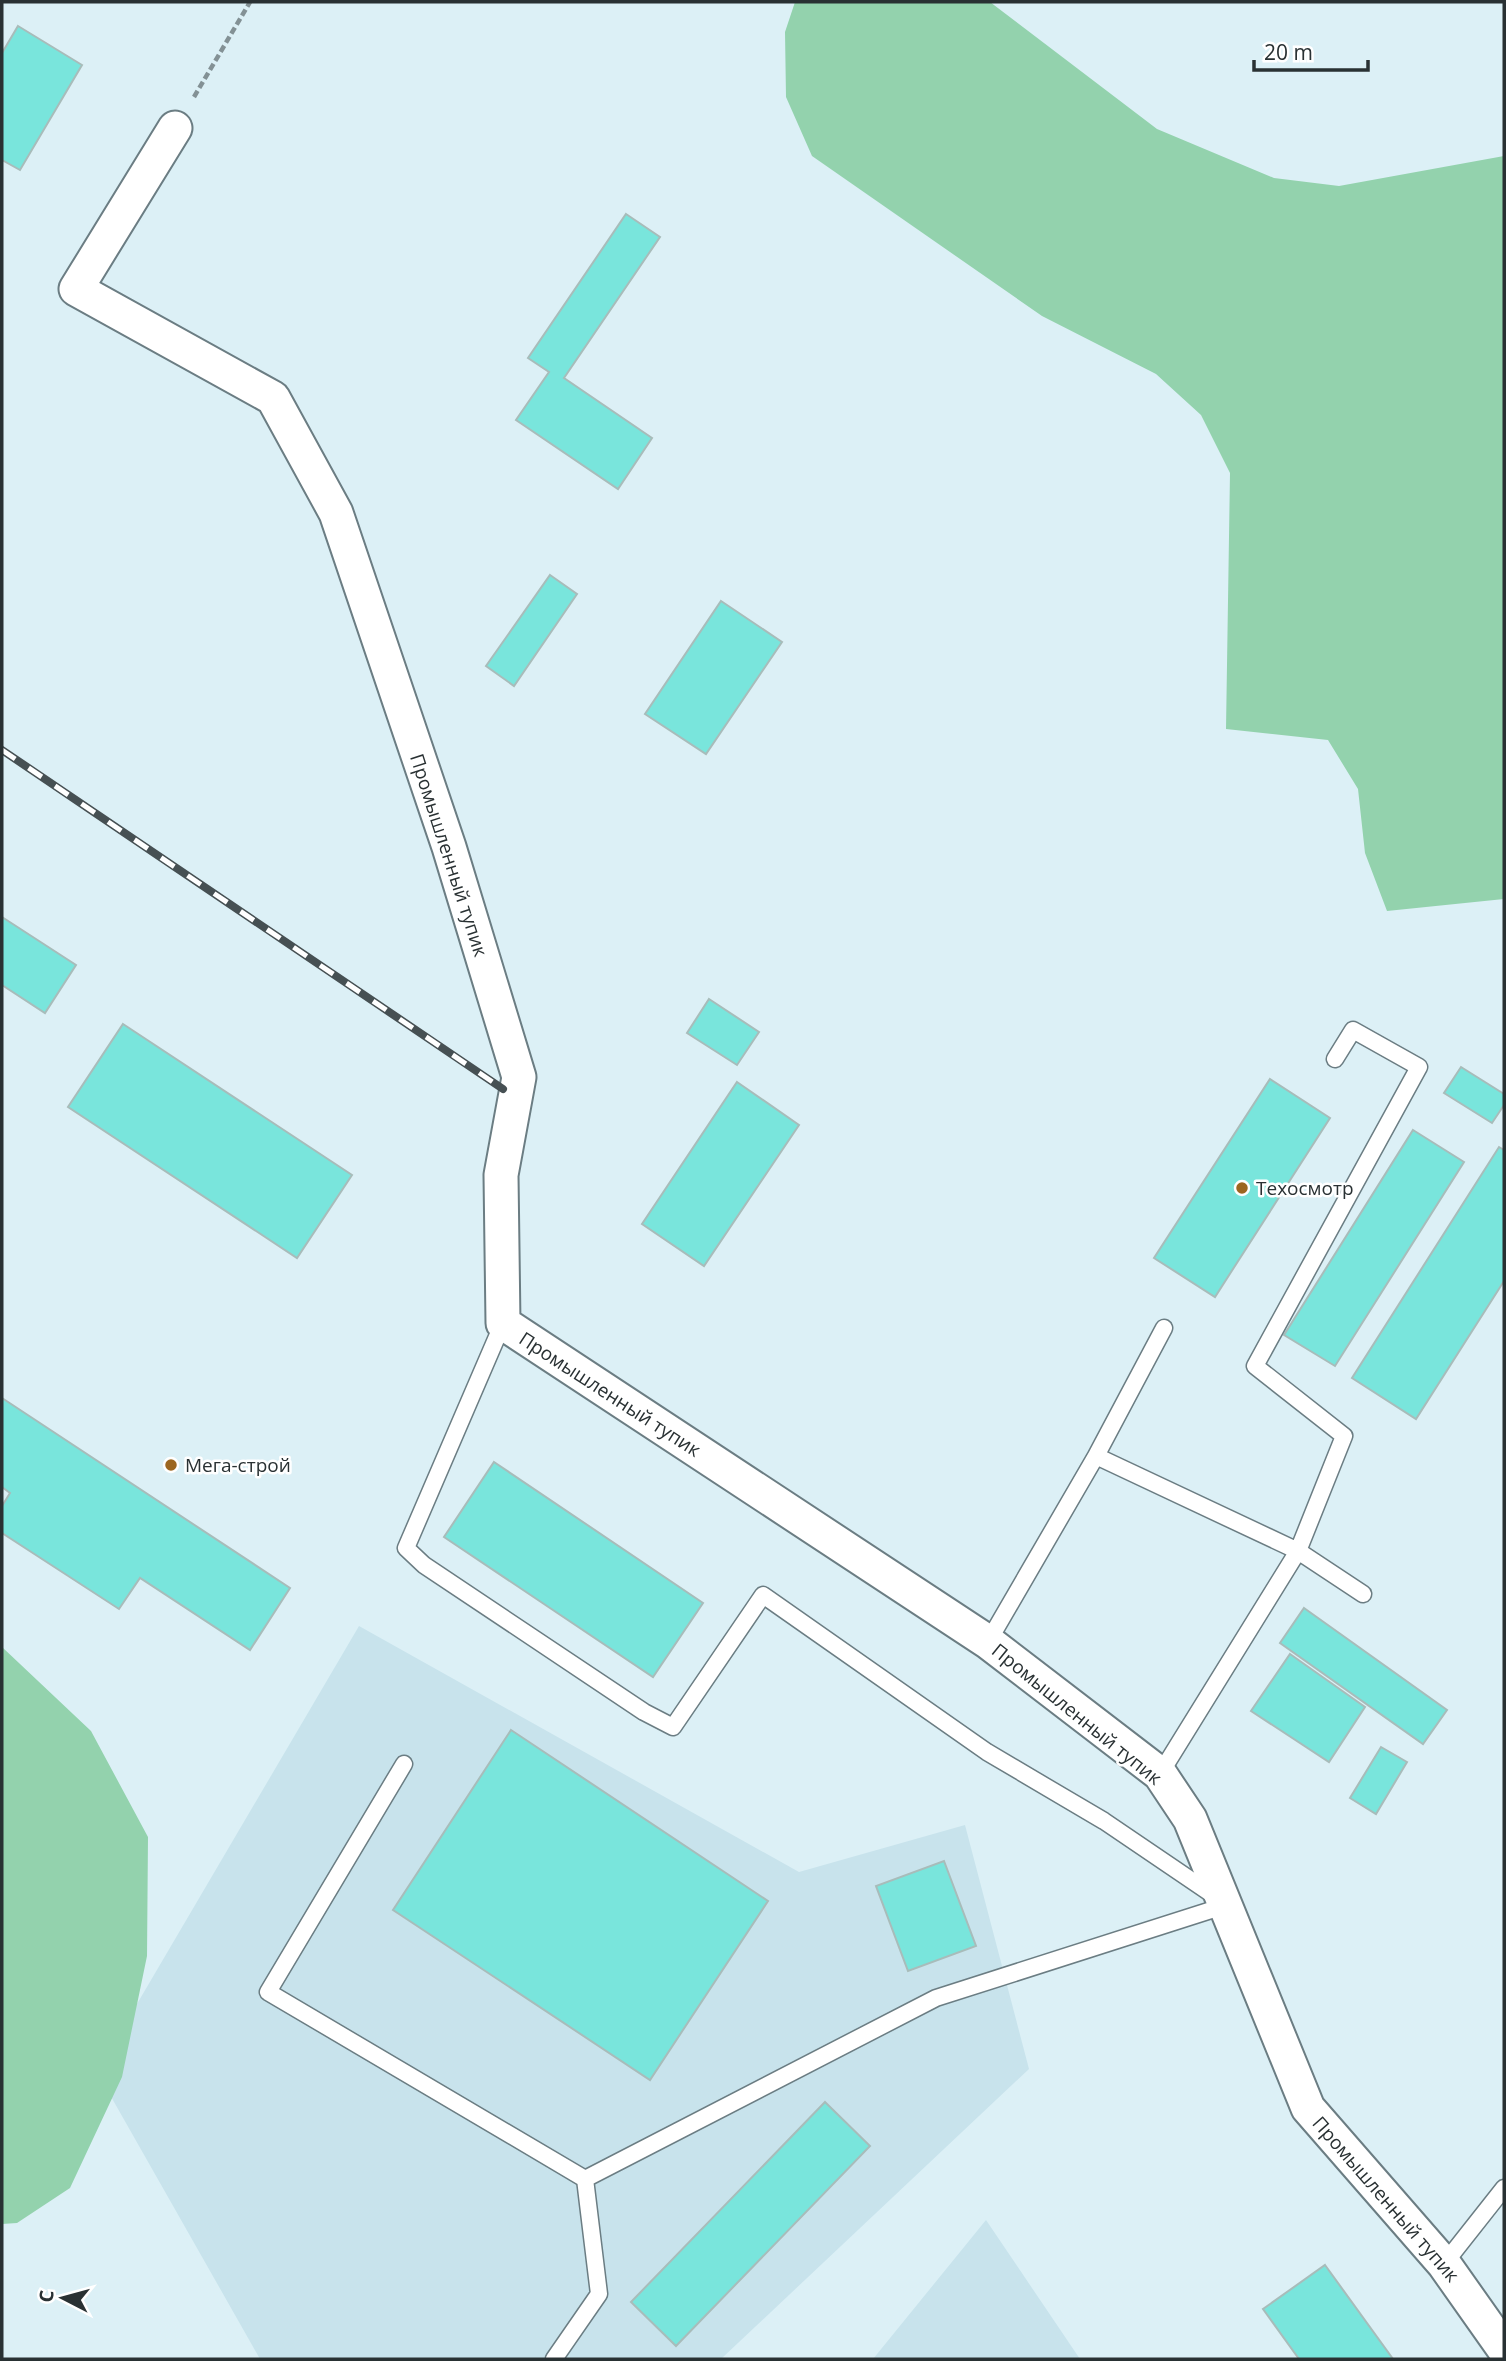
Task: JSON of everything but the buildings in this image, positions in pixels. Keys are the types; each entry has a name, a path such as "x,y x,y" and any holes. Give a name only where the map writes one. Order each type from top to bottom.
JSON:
{"street":[{"name":"Промышленный тупик","path":"175,128 76,289 273,398 336,513 449,847 519,1077 501,1175 503,1322 988,1642 1160,1774 1190,1819 1308,2108 1444,2264 1504,2349"}],"lane":[{"path":"1160,1774 1298,1551 1344,1436 1255,1366 1419,1067 1353,1030 1335,1059"},
{"path":"503,1322 406,1548 424,1565 643,1712 673,1727 763,1595 987,1752 1104,1821 1227,1905"},
{"path":"988,1642 1096,1456 1164,1328"},
{"path":"1096,1456 1298,1551 1363,1594"},
{"path":"404,1764 268,1992 585,2179"},
{"path":"585,2179 936,1998 1227,1905"},
{"path":"554,2359 599,2294 585,2179"},
{"path":"1444,2264 1504,2188"}],"path":[{"path":"175,128 250,2"}],"shaded area":[{"path":"359,1626 799,1872 965,1825 1029,2069 721,2359 260,2359 97,2072"},
{"path":"986,2220 1080,2359 873,2359"}],"green space":[{"path":"795,2 990,2 1157,129 1274,178 1339,186 1504,156 1504,899 1387,911 1365,853 1358,789 1328,740 1226,729 1230,473 1201,415 1156,374 1042,316 812,156 786,97 785,32"},
{"path":"2,1647 91,1731 148,1837 147,1956 122,2077 70,2188 17,2223 2,2224"}],"railway":[{"path":"2,750 503,1089"}],"place":[{"name":"Техосмотр","path":"1242,1188"},
{"name":"Мега-строй","path":"171,1465"}]}
